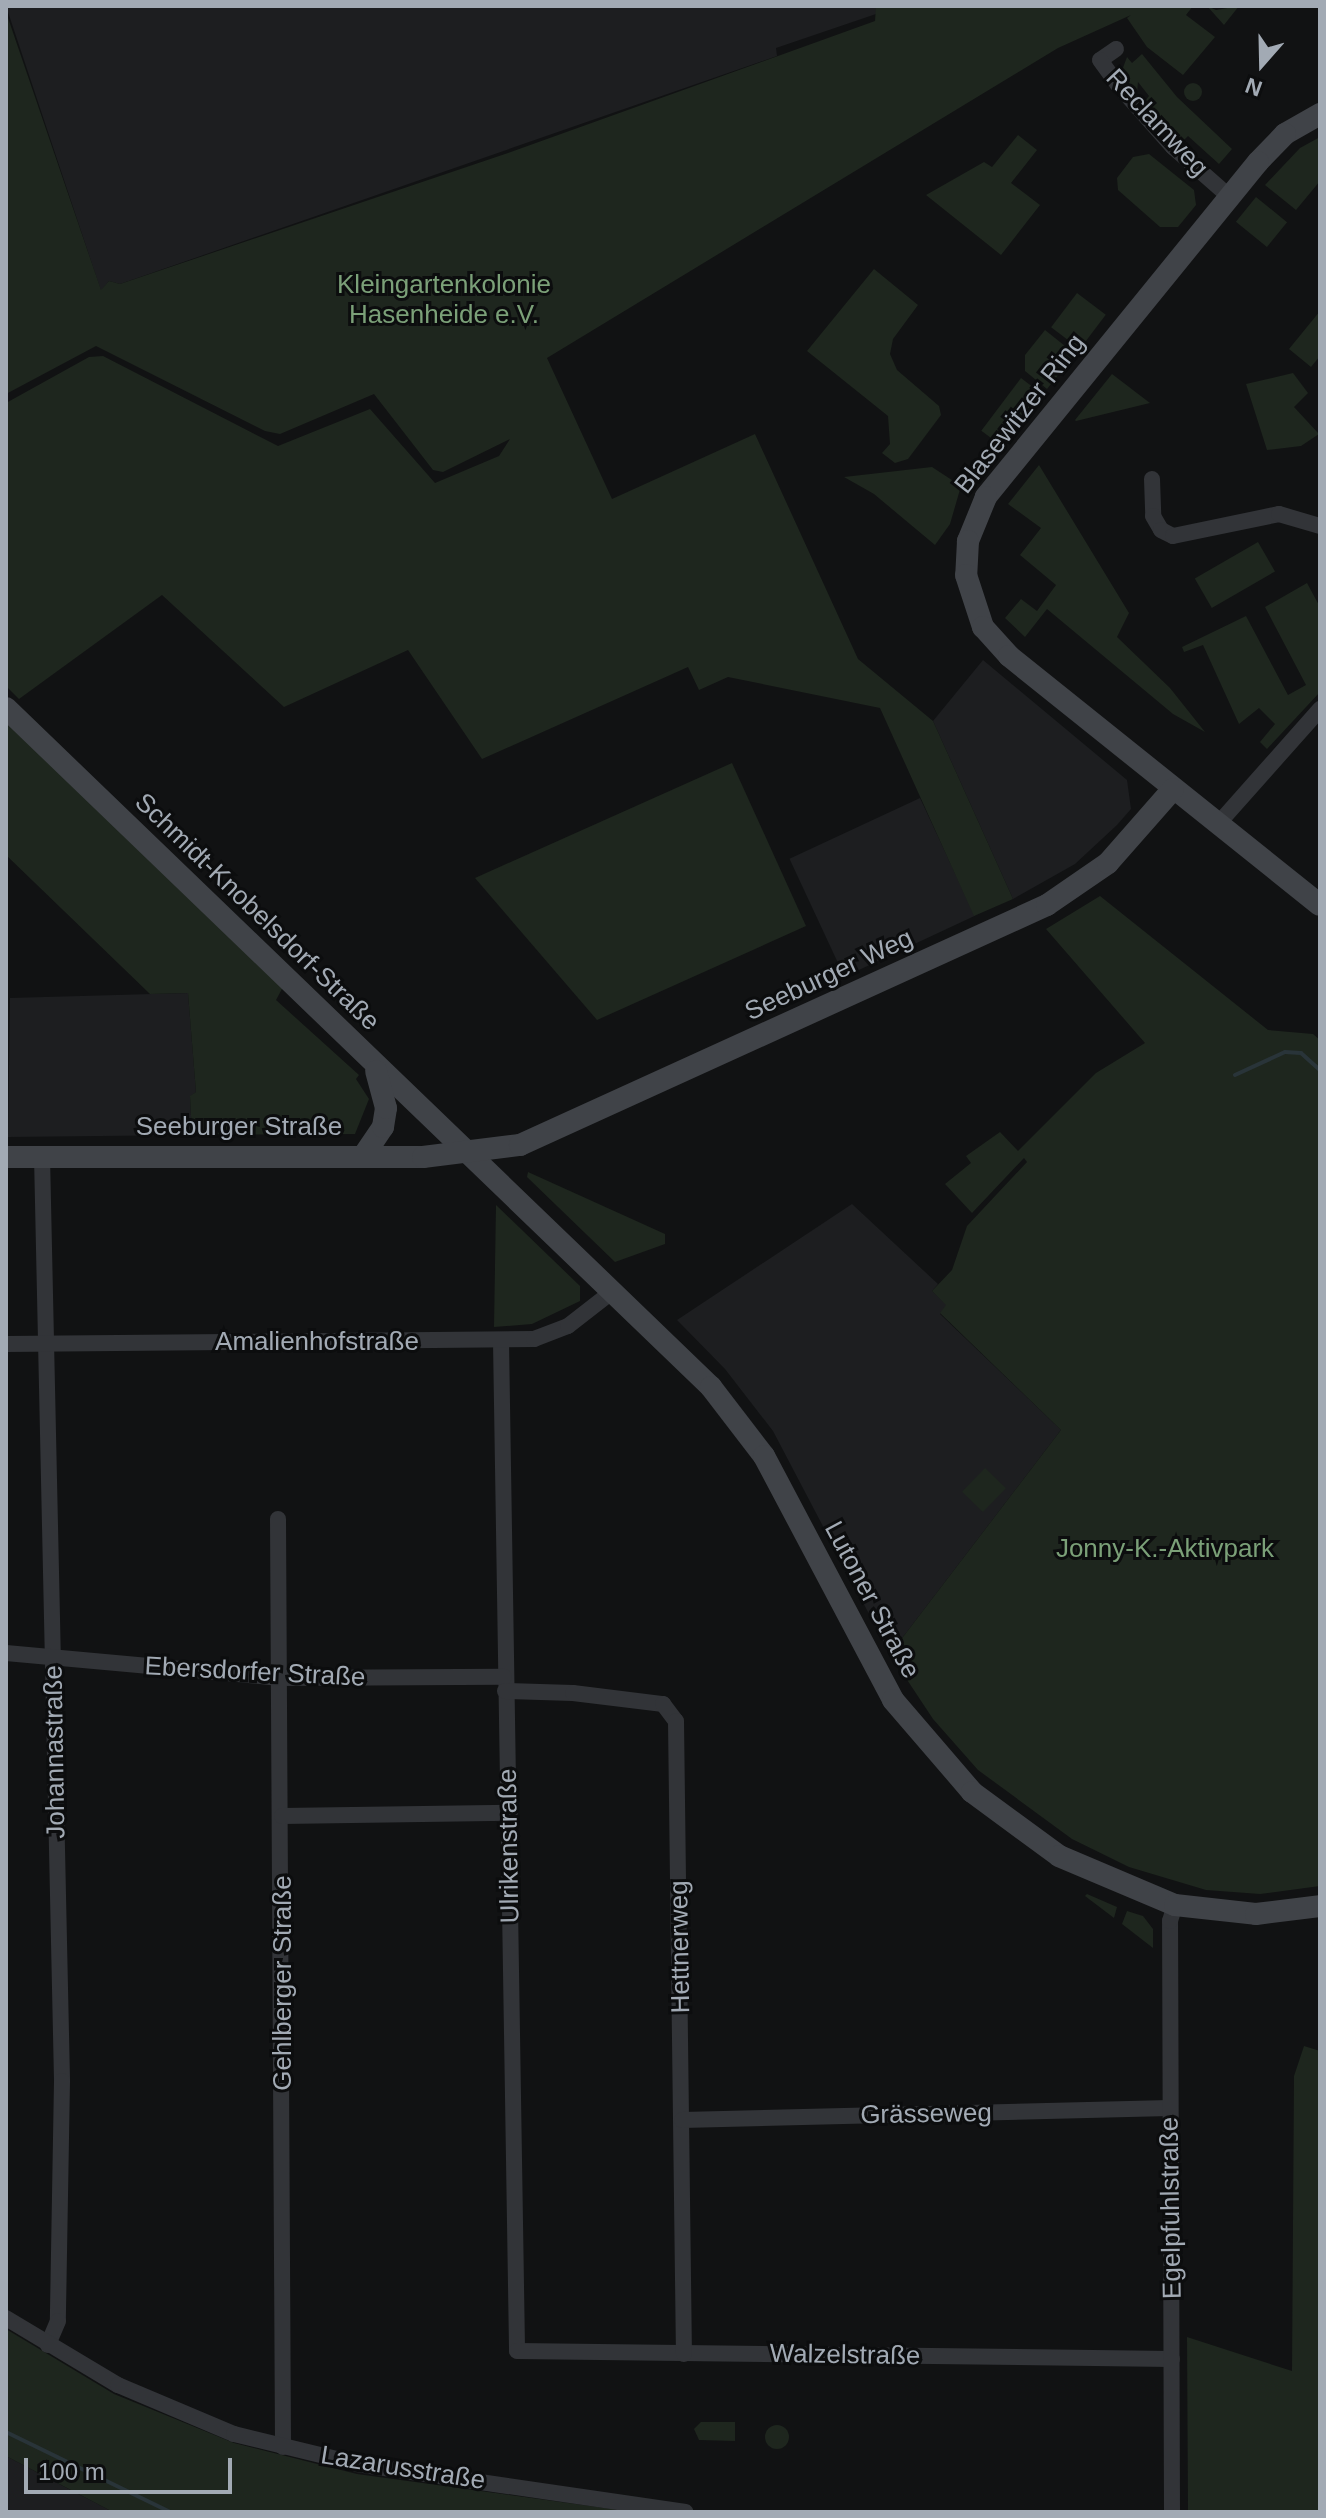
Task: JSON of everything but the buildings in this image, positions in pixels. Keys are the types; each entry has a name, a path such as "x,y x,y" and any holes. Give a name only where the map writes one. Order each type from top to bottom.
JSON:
{"street":[{"name":"Reclamweg","path":"1116,49 1100,60 1118,85 1173,147 1230,197"},
{"name":"Blasewitzer Ring","path":"1320,114 1278,141 986,497 968,541 966,575 972,602 995,642 1320,905"},
{"path":"1152,479 1153,516 1161,530 1173,536 1279,514 1320,526"},
{"name":"Schmidt-Knobelsdorf-Straße","path":"6,708 374,1066 472,1154"},
{"path":"1218,824 1320,709"},
{"name":"Seeburger Weg","path":"472,1154 520,1145 1036,911 1108,863 1173,789"},
{"path":"364,1155 383,1127 386,1108 374,1066"},
{"name":"Seeburger Straße","path":"6,1157 472,1154"},
{"name":"Lutoner Straße","path":"472,1154 698,1373 757,1445 887,1691 948,1769 1010,1823 1059,1856 1175,1905 1256,1914 1320,1906"},
{"name":"Johannastraße","path":"42,1156 62,2081 58,2321 48,2345"},
{"name":"Amalienhofstraße","path":"6,1344 534,1339 568,1326 613,1291"},
{"name":"Ulrikenstraße","path":"501,1341 504,1684 510,1813 517,2351"},
{"name":"Gehlberger Straße","path":"278,1519 283,2447"},
{"name":"Ebersdorfer Straße","path":"6,1653 280,1678 504,1684"},
{"name":"Hettnerweg","path":"504,1684 663,1704 676,1721 684,2354"},
{"path":"282,1816 510,1813"},
{"name":"Egelpfuhlstraße","path":"1172,2512 1170,2108 1175,1905"},
{"name":"Grässeweg","path":"682,2120 1170,2108"},
{"name":"Lazarusstraße","path":"6,2318 48,2345 174,2412 283,2447 357,2464 686,2512"},
{"name":"Walzelstraße","path":"517,2351 1172,2359"}],"shaded area":[{"path":"6,6 876,6 876,14 776,48 777,56 120,284 109,281 101,291"},
{"path":"983,660 1127,780 1131,809 1075,864 1013,899 933,721"},
{"path":"920,798 975,916 844,977 789,859"},
{"path":"188,993 196,1092 190,1097 192,1135 8,1137 10,998"},
{"path":"852,1204 938,1284 932,1291 947,1305 940,1314 1061,1430 890,1654 773,1431 725,1369 677,1320"},
{"path":"6,2456 42,2475 113,2512 6,2512"}],"green space":[{"name":"Kleingartenkolonie Hasenheide e.V.","path":"876,6 1193,6 1186,15 1215,37 1183,75 1147,47 1127,18 1131,15 1058,48 547,358 612,499 755,434 858,659 933,721 1013,899 974,916 880,708 728,677 699,690 688,667 482,759 408,650 284,707 162,595 19,699 6,686 6,403 89,357 103,356 278,446 370,409 435,483 499,456 510,439 443,472 433,470 374,394 280,434 265,431 96,346 6,394 6,12 101,290 109,281 120,284 508,153 875,21"},
{"path":"1207,6 1216,10 1239,6 1224,25"},
{"path":"1142,54 1177,97 1232,149 1219,164 1188,136 1182,142 1145,101 1149,96 1138,82 1137,93 1121,73 1127,57 1132,63"},
{"path":"1189,83 1197,83 1202,92 1200,99 1189,101 1184,96 1184,88"},
{"path":"1018,135 1037,150 1011,183 1040,205 1001,255 926,195 984,162 992,167"},
{"path":"1320,137 1320,181 1296,210 1265,185 1300,148"},
{"path":"1149,154 1194,190 1196,205 1178,227 1160,227 1118,190 1117,178 1133,157"},
{"path":"1256,197 1287,222 1267,247 1236,222"},
{"path":"874,269 918,305 893,339 890,354 897,370 939,406 941,415 908,459 895,463 882,453 890,444 888,416 807,351"},
{"path":"1077,293 1106,315 1080,349 1051,327"},
{"path":"1320,311 1320,356 1311,367 1289,349"},
{"path":"1045,330 1075,354 1047,389 1025,371 1025,355"},
{"path":"1293,373 1308,393 1294,407 1319,434 1301,446 1267,450 1246,384"},
{"path":"1112,374 1150,403 1076,421 1075,420"},
{"path":"1021,378 1042,394 1002,446 981,431"},
{"path":"1039,465 1129,613 1117,637 1170,688 1205,732 1173,714 1047,609 1025,637 1005,618 1021,599 1037,611 1056,585 1020,555 1041,528 1008,504"},
{"path":"932,467 961,486 950,524 935,545 874,494 844,477"},
{"path":"1258,542 1275,571 1212,608 1195,578"},
{"path":"1307,583 1320,607 1320,692 1267,749 1260,742 1275,724 1259,708 1239,724 1203,645 1184,652 1182,647 1246,616 1288,695 1306,685 1265,607"},
{"path":"6,721 283,987 276,1000 359,1075 356,1079 369,1099 355,1134 192,1135 190,1096 196,1092 188,993 150,994 6,855"},
{"path":"732,763 806,926 597,1020 475,878"},
{"name":"Jonny-K.-Aktivpark","path":"1100,896 1268,1030 1313,1034 1320,1040 1320,1886 1260,1894 1206,1890 1129,1867 1072,1839 978,1770 933,1719 890,1654 1061,1430 940,1313 946,1305 932,1291 952,1270 967,1226 1027,1162 1024,1158 972,1213 945,1184 971,1163 966,1156 1000,1132 1018,1151 1096,1073 1145,1043 1046,929"},
{"path":"528,1172 665,1234 665,1244 615,1262 527,1177"},
{"path":"496,1205 580,1286 580,1301 532,1324 494,1327"},
{"path":"985,1468 1006,1488 983,1512 962,1492"},
{"path":"1087,1894 1117,1907 1114,1918 1085,1896"},
{"path":"1127,1911 1143,1916 1153,1929 1153,1948 1122,1924"},
{"path":"1304,2046 1320,2051 1320,2512 1188,2512 1187,2337 1292,2371 1294,2076"},
{"path":"6,2329 114,2394 234,2443 357,2474 634,2512 113,2512 6,2456"},
{"path":"701,2422 735,2422 735,2441 699,2440 694,2429"},
{"path":"777,2425 788,2432 789,2437 782,2448 777,2449 766,2442 765,2437 772,2426"}],"waterway":[{"path":"1235,1075 1285,1052 1301,1053 1320,1070"},
{"path":"6,2432 170,2512"}]}
